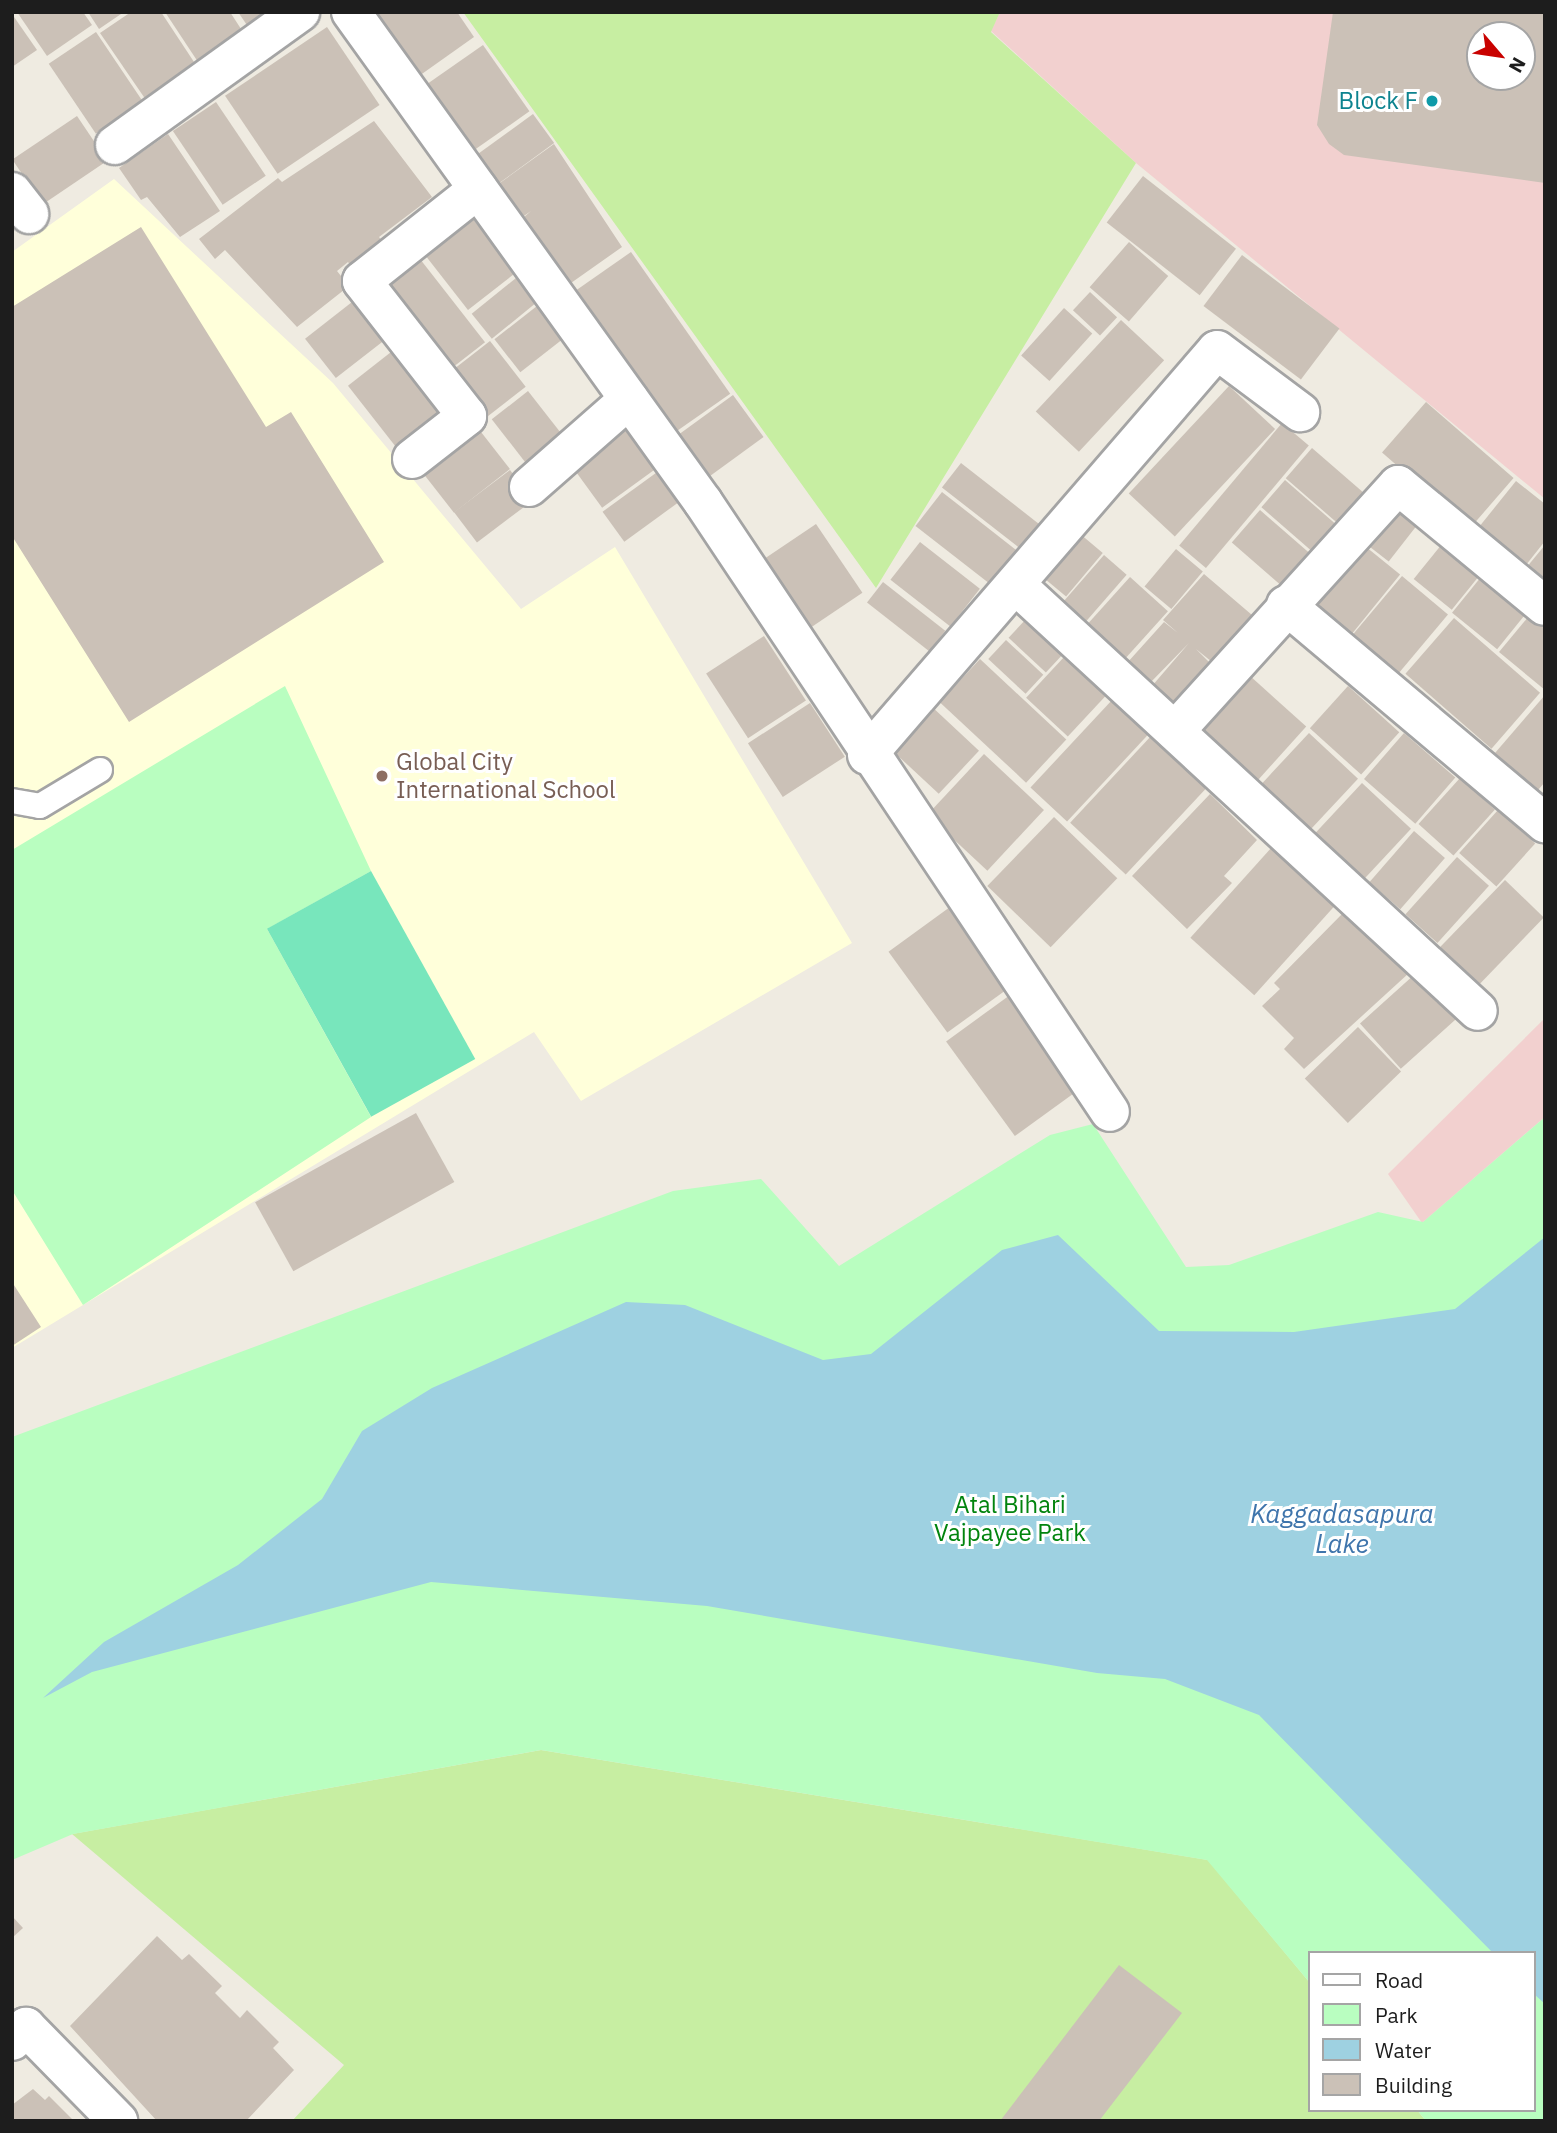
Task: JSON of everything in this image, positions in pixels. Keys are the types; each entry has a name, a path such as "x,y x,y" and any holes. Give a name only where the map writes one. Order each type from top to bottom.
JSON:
{"street":[{"path":"115,145 300,12"},
{"path":"351,12 629,399 867,755 977,908 1110,1112"},
{"path":"412,459 467,416 362,281 478,188"},
{"path":"867,755 1217,350 1300,412"},
{"path":"529,486 629,399"},
{"path":"1175,730 1398,485 1545,606"},
{"path":"1016,585 1478,1011"},
{"path":"1286,605 1545,822"},
{"path":"12,2041 26,2027 118,2121"},
{"path":"12,2046 86,2121"}],"lane":[{"path":"12,801 40,806 100,769"}],"shaded area":[{"path":"1000,12 1545,12 1545,499 1136,163 991,31"},
{"name":"Global City International School","path":"114,179 333,383 521,609 615,547 852,943 581,1101 534,1032 12,1348 12,252"},
{"path":"1545,1018 1545,1117 1422,1223 1388,1174"}],"green space":[{"path":"463,12 1000,12 991,32 1136,163 876,588"},
{"path":"285,686 371,871 267,929 371,1117 83,1305 12,1190 12,850"},
{"path":"371,871 475,1059 371,1117 267,929"},
{"name":"Atal Bihari Vajpayee Park","path":"1545,1117 1545,2121 1426,2121 1419,2112 1536,2112 1536,1951 1308,1951 1308,1981 1207,1860 541,1750 73,1834 12,1860 12,1437 673,1191 761,1179 839,1266 1050,1135 1093,1124 1186,1267 1229,1265 1378,1212 1423,1222"},
{"path":"541,1750 1208,1860 1308,1981 1308,2112 1419,2112 1426,2121 292,2121 344,2065 72,1834"}],"water":[{"name":"Kaggadasapura Lake","path":"1058,1235 1159,1331 1294,1332 1455,1309 1545,1237 1545,2004 1536,1996 1536,1951 1491,1951 1259,1715 1165,1679 1097,1673 707,1606 431,1582 92,1672 43,1698 104,1642 238,1565 322,1499 362,1431 432,1388 626,1302 685,1305 823,1360 871,1354 1002,1250"}],"building":[{"path":"17,12 83,12 92,25 47,56"},
{"path":"88,12 124,12 99,29"},
{"path":"131,12 161,12 196,65 146,100 100,33"},
{"path":"165,12 230,12 243,32 198,62"},
{"path":"238,12 278,12 251,31"},
{"path":"376,12 457,12 474,37 419,76"},
{"name":"Block F","path":"1333,12 1545,12 1545,183 1344,155 1329,144 1317,125"},
{"path":"12,14 37,50 12,67"},
{"path":"327,27 380,105 278,174 225,96"},
{"path":"96,32 143,102 96,134 49,64"},
{"path":"483,45 529,111 470,153 423,87"},
{"path":"216,102 266,176 223,205 173,131"},
{"path":"533,114 554,143 496,185 475,156"},
{"path":"77,116 107,161 43,204 12,160"},
{"path":"374,121 432,197 379,237 385,244 353,269 348,262 337,271 349,286 297,327 225,250 215,259 199,239 278,178 282,182"},
{"path":"168,134 220,211 180,237 147,197 141,200 119,168"},
{"path":"554,144 622,247 571,283 524,217 531,211 521,218 497,185"},
{"path":"1143,176 1236,249 1200,295 1107,222"},
{"path":"466,210 515,273 468,310 419,247"},
{"path":"141,227 266,427 291,412 384,562 129,722 12,536 12,307"},
{"path":"1129,242 1168,276 1129,321 1090,287"},
{"path":"413,250 485,342 445,374 373,281"},
{"path":"631,252 730,394 676,432 577,290"},
{"path":"1242,255 1339,328 1301,380 1203,306"},
{"path":"516,278 536,303 492,339 472,314"},
{"path":"1090,292 1117,317 1100,336 1073,310"},
{"path":"361,295 392,334 336,378 305,339"},
{"path":"537,306 563,339 520,372 494,339"},
{"path":"1064,308 1092,333 1049,381 1021,356"},
{"path":"1121,320 1164,360 1079,452 1036,411"},
{"path":"490,341 526,387 482,421 447,375"},
{"path":"400,345 451,410 399,451 348,386"},
{"path":"1229,386 1275,429 1175,536 1129,494"},
{"path":"528,391 566,439 529,467 492,419"},
{"path":"733,395 764,437 707,478 676,436"},
{"path":"1426,402 1514,478 1470,529 1382,453"},
{"path":"1282,423 1309,445 1206,568 1179,546"},
{"path":"629,424 660,466 602,508 572,466"},
{"path":"481,432 510,469 454,513 425,476"},
{"path":"1312,448 1363,493 1337,523 1286,478"},
{"path":"961,463 1039,524 1020,548 942,487"},
{"path":"510,470 533,500 477,542 454,512"},
{"path":"660,470 682,500 624,542 603,512"},
{"path":"1285,480 1336,524 1312,551 1261,507"},
{"path":"1516,481 1545,504 1545,541 1526,565 1479,527"},
{"path":"942,492 1018,552 992,586 916,526"},
{"path":"1391,505 1417,525 1389,562 1363,541"},
{"path":"1260,510 1311,554 1282,586 1232,542"},
{"path":"816,524 862,593 809,629 763,560"},
{"path":"1079,533 1103,553 1066,597 1042,577"},
{"path":"1355,538 1400,575 1352,634 1307,598"},
{"path":"920,542 980,589 950,627 890,580"},
{"path":"1442,544 1480,575 1452,610 1414,579"},
{"path":"1545,545 1545,582 1526,568"},
{"path":"1176,549 1203,571 1171,609 1145,587"},
{"path":"1104,555 1127,575 1085,622 1063,603"},
{"path":"1204,574 1252,615 1212,662 1196,649 1209,662 1173,704 1152,686 1189,643 1150,683 1127,663 1164,622 1178,633 1163,620"},
{"path":"1402,576 1448,615 1397,675 1351,637"},
{"path":"1130,577 1168,611 1124,659 1087,625"},
{"path":"1481,577 1526,614 1497,649 1452,613"},
{"path":"883,582 945,631 929,651 867,602"},
{"path":"1529,616 1545,629 1545,690 1499,652"},
{"path":"1027,618 1064,653 1046,673 1009,638"},
{"path":"1454,618 1540,693 1491,749 1405,674"},
{"path":"764,636 806,701 748,738 706,674"},
{"path":"1006,640 1043,675 1026,694 988,659"},
{"path":"1065,656 1107,695 1068,737 1026,698"},
{"path":"980,659 1066,739 1026,783 940,702"},
{"path":"1249,675 1306,727 1257,782 1199,730"},
{"path":"1348,686 1399,732 1361,775 1310,728"},
{"path":"1545,695 1545,782 1538,790 1495,753"},
{"path":"1113,699 1150,733 1067,822 1030,787"},
{"path":"810,703 845,757 783,797 748,743"},
{"path":"930,705 979,751 939,794 890,748"},
{"path":"1309,733 1358,779 1309,831 1260,786"},
{"path":"1404,733 1455,778 1415,824 1364,779"},
{"path":"1152,735 1208,787 1126,875 1070,823"},
{"path":"984,754 1044,810 987,871 927,815"},
{"path":"1460,778 1495,809 1453,856 1419,824"},
{"path":"1362,783 1411,829 1365,878 1316,833"},
{"path":"1210,794 1257,840 1224,876 1232,883 1187,929 1132,876"},
{"path":"1498,810 1535,843 1496,887 1459,853"},
{"path":"1054,817 1117,878 1051,947 987,886"},
{"path":"1414,831 1445,858 1400,909 1369,882"},
{"path":"1272,847 1336,905 1254,995 1190,938"},
{"path":"1457,857 1489,886 1437,943 1405,914"},
{"path":"1505,880 1544,918 1479,985 1440,948"},
{"path":"950,907 1009,988 947,1033 889,952"},
{"path":"1345,911 1409,973 1304,1069 1284,1049 1294,1038 1262,1006 1280,989 1274,983"},
{"path":"1415,974 1456,1019 1401,1069 1360,1024"},
{"path":"1010,995 1079,1090 1015,1136 946,1041"},
{"path":"1358,1027 1401,1072 1348,1123 1305,1078"},
{"path":"416,1113 454,1182 293,1271 255,1202"},
{"path":"12,1282 41,1327 12,1346"},
{"path":"12,1916 23,1928 12,1938"},
{"path":"157,1936 182,1960 189,1954 222,1986 215,1993 240,2018 247,2010 279,2042 273,2048 294,2070 246,2121 157,2121 70,2026"},
{"path":"1119,1965 1182,2013 1099,2121 1000,2121"},
{"path":"33,2089 45,2100 49,2096 74,2121 12,2121 12,2105"}],"place":[{"name":"Block F","path":"1432,101"},
{"name":"Global City International School","path":"382,776"}]}
